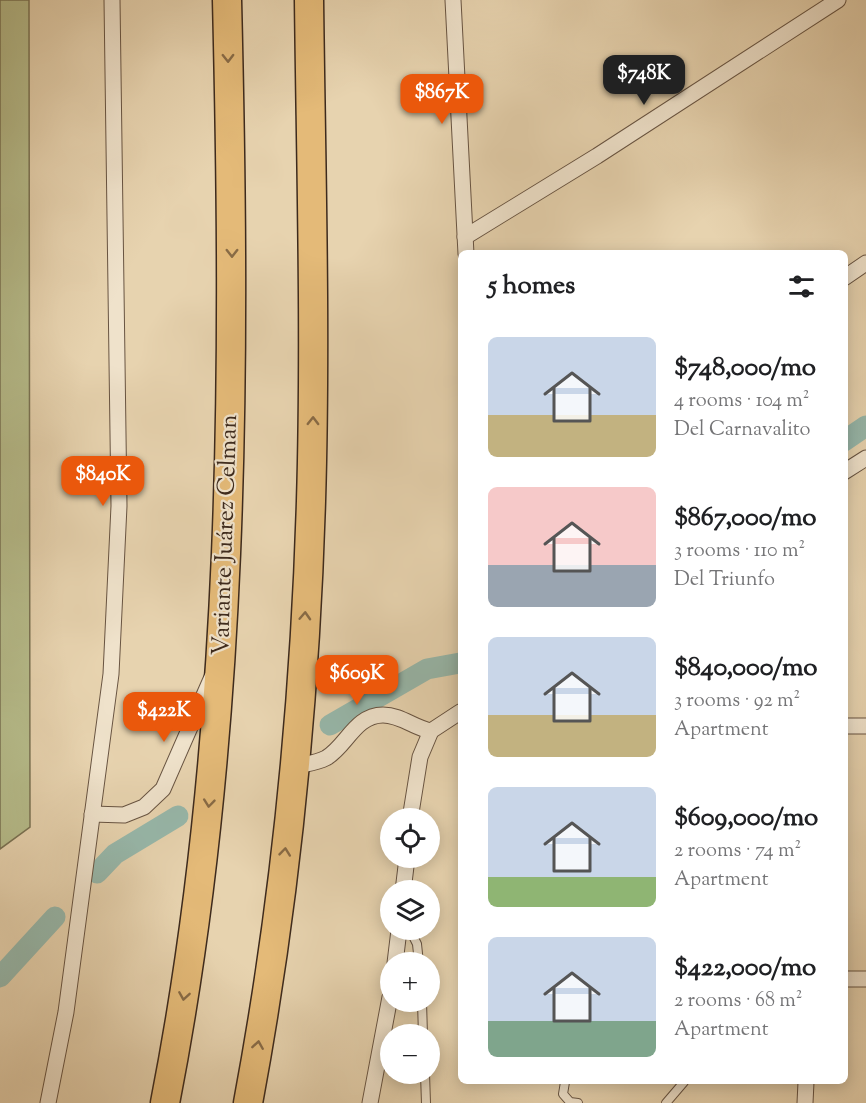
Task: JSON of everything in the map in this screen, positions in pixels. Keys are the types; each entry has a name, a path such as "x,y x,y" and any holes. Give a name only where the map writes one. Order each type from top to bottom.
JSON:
{"highway":[{"name":"Variante Juárez Celman","path":"165,1103 182,1011 201,875 221,658 231,382 232,236 227,0"},
{"path":"248,1103 273,944 294,766 310,515 314,313 309,0"}],"street":[{"path":"48,1103 65,1016 111,674 119,506 112,0"},
{"path":"453,0 466,250"},
{"path":"465,237 597,156 838,0"},
{"path":"848,275 866,264"},
{"path":"848,470 866,459"},
{"path":"92,814 124,815 144,807 163,789 191,721 221,658"},
{"path":"412,808 420,757 431,731 458,712"},
{"path":"294,766 315,763 327,758 352,730 368,719 382,715 398,718 422,730 431,731"},
{"path":"848,726 866,726"},
{"path":"848,979 866,979"},
{"path":"370,1103 387,1012"},
{"path":"805,1103 806,1084"}],"lane":[{"path":"425,1084 426,1103"},
{"path":"565,1084 563,1094 570,1102 578,1103"},
{"path":"666,1103 682,1084"}],"green space":[{"path":"0,0 29,0 30,827 0,849"}],"waterway":[{"path":"848,438 866,426"},
{"path":"330,725 427,669 458,663"},
{"path":"97,873 115,854 178,816"},
{"path":"0,977 55,917"}]}
